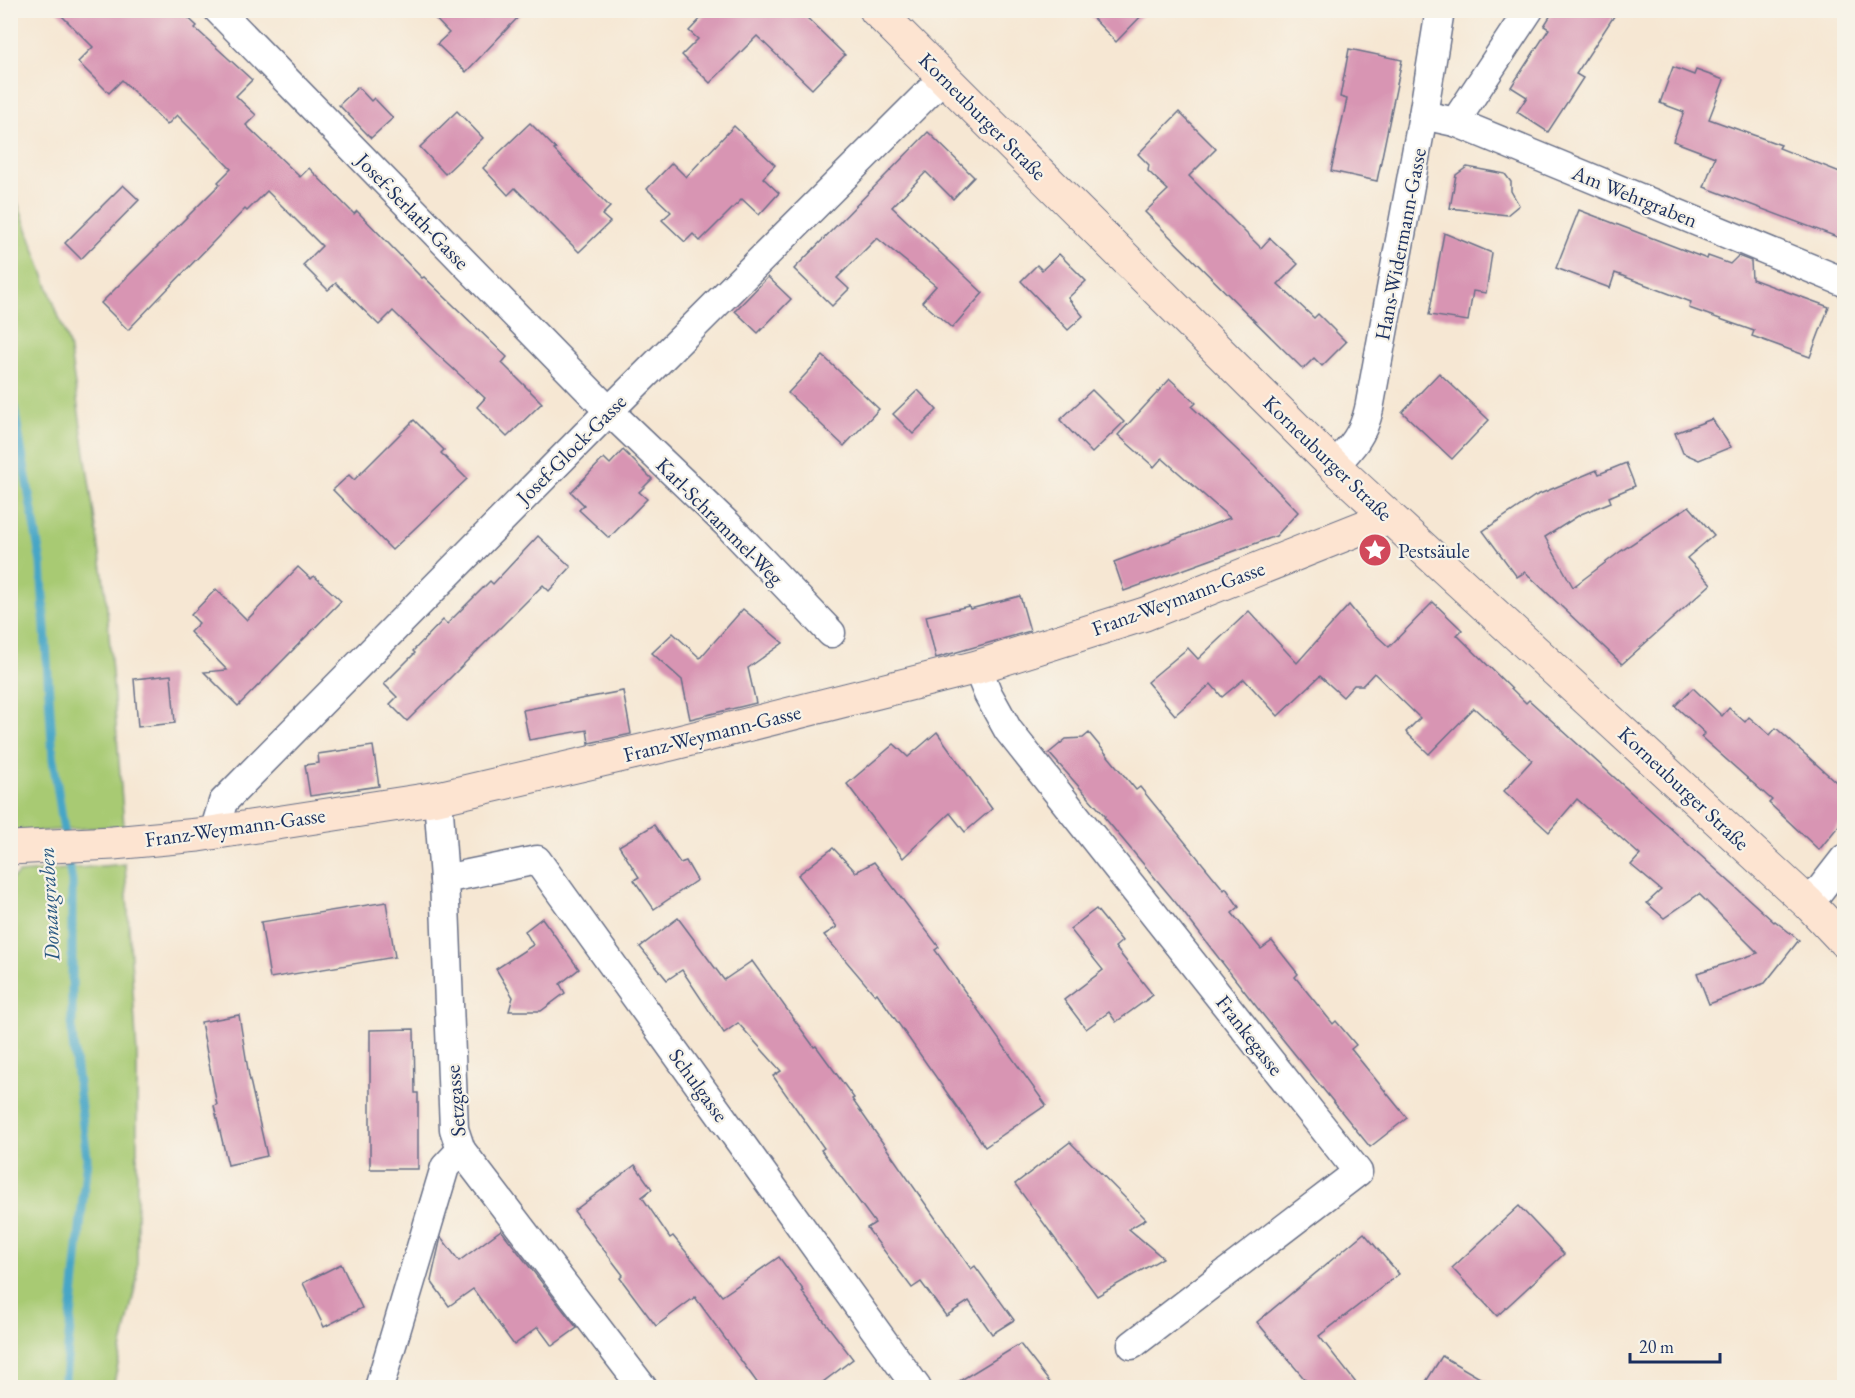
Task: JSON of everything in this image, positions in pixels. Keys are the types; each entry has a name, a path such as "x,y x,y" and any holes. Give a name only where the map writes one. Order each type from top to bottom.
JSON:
{"street":[{"name":"Josef-Serlath-Gasse","path":"218,10 609,411"},
{"name":"Korneuburger Straße","path":"876,10 1334,466 1809,904 1845,941"},
{"name":"Hans-Widermann-Gasse","path":"1334,466 1356,442 1365,426 1424,115 1440,10"},
{"path":"1455,122 1529,10"},
{"name":"Josef-Glock-Gasse","path":"214,832 223,802 609,411 944,77"},
{"name":"Am Wehrgraben","path":"1424,115 1455,122 1845,282"},
{"name":"Karl-Schrammel-Weg","path":"609,411 727,524 831,633"},
{"name":"Franz-Weymann-Gasse","path":"13,848 113,843 214,832 438,798 671,744 977,667 1144,614 1389,516"},
{"name":"Frankegasse","path":"977,667 988,694 1008,730 1358,1172 1132,1345"},
{"name":"Setzgasse","path":"379,1388 445,1167 461,1150 454,1128 444,879 438,798"},
{"path":"1809,904 1845,859"},
{"name":"Schulgasse","path":"444,879 537,860 917,1388"},
{"path":"461,1150 643,1388"}],"green space":[{"path":"10,182 69,345 106,596 124,826 11,833"},
{"path":"125,864 137,1055 137,1279 113,1387 11,1387 11,880 19,873"}],"building":[{"path":"56,10 180,10 197,26 195,28 252,80 236,96 256,115 246,125 300,177 309,168 354,214 357,211 422,278 424,277 507,357 502,363 542,403 507,437 477,407 485,398 393,311 379,325 336,283 328,290 303,265 322,246 267,191 247,211 245,209 128,330 101,303 220,184 218,182 231,169 177,115 167,125 122,80 109,93 78,62 93,47"},
{"path":"427,10 525,10 466,72 437,44 449,33"},
{"path":"709,10 799,10 845,55 812,89 757,36 710,83 682,55 698,39 689,31"},
{"path":"1085,10 1147,10 1116,42"},
{"path":"1554,10 1618,10 1576,74 1583,78 1548,132 1517,112 1527,97 1511,87 1549,29 1544,26"},
{"path":"1349,49 1402,60 1377,181 1331,171 1347,99 1340,97"},
{"path":"1673,67 1694,75 1696,70 1724,80 1709,119 1781,145 1779,148 1845,174 1845,240 1704,187 1715,157 1673,141 1684,112 1660,103"},
{"path":"358,87 371,101 374,98 393,118 371,138 339,105"},
{"path":"457,111 483,138 445,174 420,147"},
{"path":"1179,112 1216,149 1189,176 1261,248 1270,238 1298,264 1278,284 1314,318 1318,314 1346,342 1322,366 1314,358 1303,369 1145,212 1168,190 1148,171 1149,165 1138,154"},
{"path":"530,123 610,207 602,215 610,222 579,252 515,188 508,195 483,168"},
{"path":"734,126 775,165 763,178 779,193 759,215 742,199 700,241 693,234 685,242 662,220 671,212 647,189 672,163 686,177"},
{"path":"928,132 974,177 953,199 926,172 892,207 983,293 952,328 922,302 936,286 877,238 837,278 849,289 832,306 794,269"},
{"path":"1467,167 1505,174 1511,182 1511,191 1519,205 1507,215 1450,208 1456,175"},
{"path":"123,185 139,200 81,259 65,243"},
{"path":"1579,210 1707,259 1708,256 1730,264 1738,256 1751,261 1752,279 1829,307 1810,357 1752,336 1754,331 1689,308 1691,302 1615,273 1610,288 1556,268"},
{"path":"1444,233 1492,253 1486,293 1473,291 1468,321 1429,315"},
{"path":"1059,254 1086,281 1068,298 1083,316 1068,330 1021,281 1037,265 1042,270"},
{"path":"768,277 791,299 758,333 735,311"},
{"path":"823,356 879,409 844,446 788,393"},
{"path":"1439,373 1489,420 1452,459 1402,412"},
{"path":"1170,379 1196,403 1192,407 1298,512 1276,536 1124,591 1114,562 1230,518 1162,458 1154,467 1118,435"},
{"path":"918,390 937,410 913,434 893,414"},
{"path":"1092,390 1124,422 1092,453 1060,420"},
{"path":"1712,419 1731,447 1699,460 1683,453 1675,433"},
{"path":"414,420 444,450 441,453 467,479 392,550 333,490 349,475 354,480"},
{"path":"623,450 652,479 639,492 647,499 609,538 579,510 584,505 571,492 604,458 610,464"},
{"path":"1626,463 1635,486 1609,497 1611,502 1581,514 1545,537 1573,587 1621,551 1689,506 1714,535 1687,558 1711,584 1622,664 1525,572 1517,577 1483,531 1535,496 1597,470 1599,474"},
{"path":"538,536 571,567 549,591 543,585 407,721 390,704 397,697 384,684 443,620 447,624 490,581 493,584"},
{"path":"298,567 311,579 314,576 341,601 238,706 204,672 227,670 190,632 199,623 191,615 216,589 247,620"},
{"path":"1020,596 1030,631 936,658 926,616 969,606 970,609"},
{"path":"1433,602 1462,630 1457,635 1526,703 1529,700 1774,922 1799,940 1765,983 1709,1004 1697,973 1758,953 1699,894 1664,918 1647,903 1661,890 1631,865 1640,855 1577,799 1549,832 1504,791 1532,760 1474,708 1429,754 1406,732 1420,718 1374,673 1363,685 1354,685 1343,697 1320,676 1278,716 1244,679 1222,697 1211,684 1175,715 1147,682 1188,648 1198,659 1249,611 1297,663 1349,605 1366,626 1389,647"},
{"path":"743,609 783,643 748,668 756,703 690,719 682,680 652,653 673,633 700,658"},
{"path":"171,675 175,723 138,727 134,679"},
{"path":"1693,688 1722,716 1729,708 1745,722 1749,717 1770,735 1776,728 1845,790 1845,818 1819,850 1769,803 1772,800 1701,737 1705,733 1675,706"},
{"path":"623,691 631,734 589,743 587,730 529,740 523,710"},
{"path":"937,732 992,809 965,832 950,813 903,858 847,784 894,744 908,757"},
{"path":"1089,733 1136,790 1140,787 1224,890 1226,888 1239,907 1232,913 1261,949 1272,941 1298,974 1295,977 1333,1024 1336,1021 1356,1045 1351,1049 1407,1118 1370,1147 1176,903 1105,816 1049,753 1066,739 1083,738"},
{"path":"373,746 379,786 310,796 305,765 319,763 318,754"},
{"path":"654,825 680,863 686,861 697,880 654,909 634,880 639,877 619,846"},
{"path":"833,848 856,872 874,862 939,947 935,950 1046,1105 985,1147 877,993 875,995 824,935 837,927 798,875"},
{"path":"386,902 395,957 270,978 261,922"},
{"path":"1096,909 1122,941 1115,947 1153,995 1116,1022 1109,1012 1086,1029 1064,1000 1103,970 1070,929"},
{"path":"542,918 579,969 560,984 565,993 541,1011 509,1011 513,997 496,969 533,945 525,931"},
{"path":"678,918 724,980 752,961 854,1098 852,1099 971,1269 975,1266 1014,1320 992,1334 969,1301 946,1316 921,1282 912,1288 867,1228 875,1223 821,1150 824,1148 773,1076 781,1071 738,1023 724,1033 682,970 667,980 640,947"},
{"path":"239,1015 249,1076 267,1156 228,1165 214,1106 217,1105 201,1022"},
{"path":"414,1029 415,1093 418,1093 418,1169 370,1169 370,1030"},
{"path":"1070,1142 1146,1219 1129,1229 1163,1258 1097,1296 1015,1184"},
{"path":"635,1165 652,1189 642,1197 670,1238 673,1236 722,1296 779,1257 804,1291 802,1292 853,1359 815,1388 761,1388 695,1297 656,1326 620,1278 623,1275 574,1211"},
{"path":"1519,1206 1564,1254 1497,1316 1452,1268"},
{"path":"501,1230 577,1328 552,1346 538,1327 514,1345 473,1289 449,1306 431,1281 441,1237 459,1261"},
{"path":"1364,1233 1399,1274 1319,1336 1360,1388 1312,1388 1257,1322"},
{"path":"341,1264 362,1308 324,1327 303,1283"},
{"path":"1020,1344 1054,1388 948,1388"},
{"path":"1442,1356 1497,1388 1422,1388"}],"waterway":[{"name":"Donaugraben","path":"10,385 41,563 53,759 72,882 72,1035 87,1158 64,1388"}],"place":[{"name":"Pestsäule","path":"1375,550"}]}
